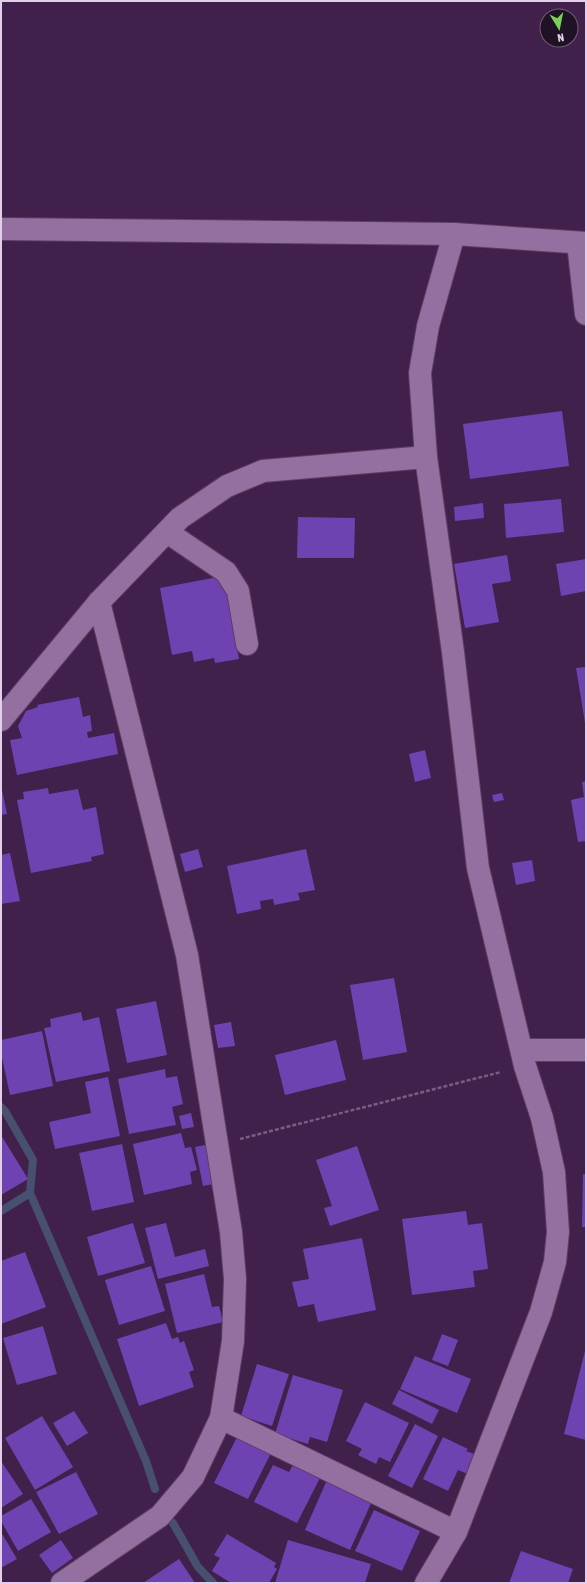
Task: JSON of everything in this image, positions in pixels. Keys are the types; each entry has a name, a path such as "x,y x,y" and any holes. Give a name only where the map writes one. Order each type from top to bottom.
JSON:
{"street":[{"path":"1,229 454,234 582,243 586,314"},
{"path":"426,1583 456,1532 541,1312 555,1262 558,1232 554,1172 542,1118 523,1058 506,992 478,868 453,652 426,457 420,373 428,326 454,234"},
{"path":"1,720 99,602 180,518 227,486 263,471 426,457"},
{"path":"167,532 226,572 238,591 247,644"},
{"path":"62,1583 160,1516 193,1478 221,1418 233,1341 235,1279 231,1232 187,955 99,602"},
{"path":"523,1058 586,1050"},
{"path":"221,1418 456,1532"}],"path":[{"path":"217,1145 523,1058"}],"building":[{"path":"562,411 569,466 470,479 463,424"},
{"path":"561,499 564,532 506,538 504,504"},
{"path":"483,503 484,518 455,521 454,507"},
{"path":"298,517 355,518 354,558 297,558"},
{"path":"507,555 511,581 492,584 499,622 465,628 454,564"},
{"path":"586,559 586,591 561,596 556,564"},
{"path":"223,576 239,659 215,663 214,658 194,662 192,651 172,655 160,588"},
{"path":"586,667 586,723 585,723 576,668"},
{"path":"79,697 83,717 90,715 92,731 87,732 88,738 114,733 118,754 17,775 10,740 22,738 18,726 26,711 38,707 37,705"},
{"path":"425,750 431,778 415,782 409,754"},
{"path":"586,781 586,841 578,842 571,800 584,797 582,782"},
{"path":"1,785 7,814 1,815"},
{"path":"48,788 49,794 78,789 83,810 96,807 104,854 91,857 92,861 31,873 17,800 24,799 23,792"},
{"path":"502,793 504,800 494,802 492,795"},
{"path":"198,849 203,867 185,872 180,854"},
{"path":"306,849 315,890 298,893 300,900 274,905 273,899 260,901 261,909 237,914 227,866"},
{"path":"10,853 20,901 1,904 1,855"},
{"path":"532,860 535,881 516,885 512,863"},
{"path":"394,978 407,1052 363,1060 350,985"},
{"path":"156,1001 167,1055 127,1063 116,1009"},
{"path":"81,1012 83,1021 99,1017 110,1071 56,1082 44,1028 51,1027 50,1019"},
{"path":"231,1022 235,1046 218,1048 214,1025"},
{"path":"42,1031 53,1086 10,1095 1,1053 1,1040"},
{"path":"336,1040 346,1080 285,1095 275,1055"},
{"path":"165,1069 166,1078 177,1076 183,1104 172,1107 176,1125 129,1134 118,1079"},
{"path":"108,1077 120,1136 55,1149 49,1122 91,1113 85,1082"},
{"path":"191,1113 194,1127 182,1129 179,1116"},
{"path":"181,1133 185,1148 191,1147 197,1170 190,1172 192,1184 144,1195 133,1144"},
{"path":"1,1135 28,1179 1,1195"},
{"path":"122,1144 134,1202 92,1211 79,1153"},
{"path":"210,1144 218,1183 203,1186 195,1147"},
{"path":"357,1146 379,1210 330,1226 324,1208 332,1206 316,1160"},
{"path":"583,1174 586,1174 586,1227 582,1227"},
{"path":"466,1211 468,1225 482,1223 488,1269 473,1271 475,1287 412,1295 402,1219"},
{"path":"133,1223 145,1263 98,1276 87,1237"},
{"path":"166,1223 175,1257 205,1249 209,1266 158,1279 145,1228"},
{"path":"362,1238 376,1310 318,1322 314,1304 298,1307 292,1282 309,1279 303,1249"},
{"path":"25,1252 46,1307 1,1324 1,1261"},
{"path":"151,1266 165,1311 119,1325 105,1280"},
{"path":"204,1274 212,1307 219,1306 223,1322 177,1333 165,1284"},
{"path":"166,1323 172,1339 178,1337 180,1343 184,1341 194,1370 189,1372 194,1387 139,1406 117,1339"},
{"path":"43,1326 57,1374 17,1385 3,1338"},
{"path":"442,1334 458,1340 448,1366 432,1360"},
{"path":"586,1351 586,1440 564,1434"},
{"path":"415,1356 471,1379 457,1413 400,1389"},
{"path":"257,1364 289,1374 272,1426 241,1416"},
{"path":"293,1375 343,1390 327,1442 310,1437 308,1444 275,1434"},
{"path":"399,1390 439,1410 432,1424 392,1404"},
{"path":"365,1402 409,1423 390,1462 379,1457 376,1464 358,1455 362,1449 346,1441"},
{"path":"74,1411 88,1433 67,1446 53,1423"},
{"path":"42,1416 73,1467 35,1490 5,1438"},
{"path":"415,1424 438,1436 412,1488 388,1476"},
{"path":"239,1433 273,1449 248,1499 214,1483"},
{"path":"443,1437 468,1449 466,1451 477,1455 468,1474 458,1470 448,1491 423,1479"},
{"path":"1,1461 23,1494 1,1508"},
{"path":"273,1465 289,1472 293,1465 320,1478 297,1523 254,1502"},
{"path":"76,1472 98,1514 59,1534 36,1492"},
{"path":"327,1480 372,1501 350,1550 305,1530"},
{"path":"31,1499 51,1532 18,1551 1,1521 1,1516"},
{"path":"374,1510 420,1531 402,1571 355,1551"},
{"path":"1,1532 17,1559 1,1568"},
{"path":"227,1534 276,1563 274,1567 277,1569 269,1583 231,1583 212,1571 220,1558 214,1555"},
{"path":"61,1540 73,1558 52,1573 39,1555"},
{"path":"288,1540 371,1564 365,1583 275,1583"},
{"path":"521,1551 573,1569 568,1583 509,1583"},
{"path":"179,1559 195,1583 143,1583"}],"waterway":[{"path":"1,1107 5,1111 33,1160 30,1193 1,1211"},
{"path":"30,1193 146,1461 155,1489"},
{"path":"173,1523 198,1567 213,1583"}]}
